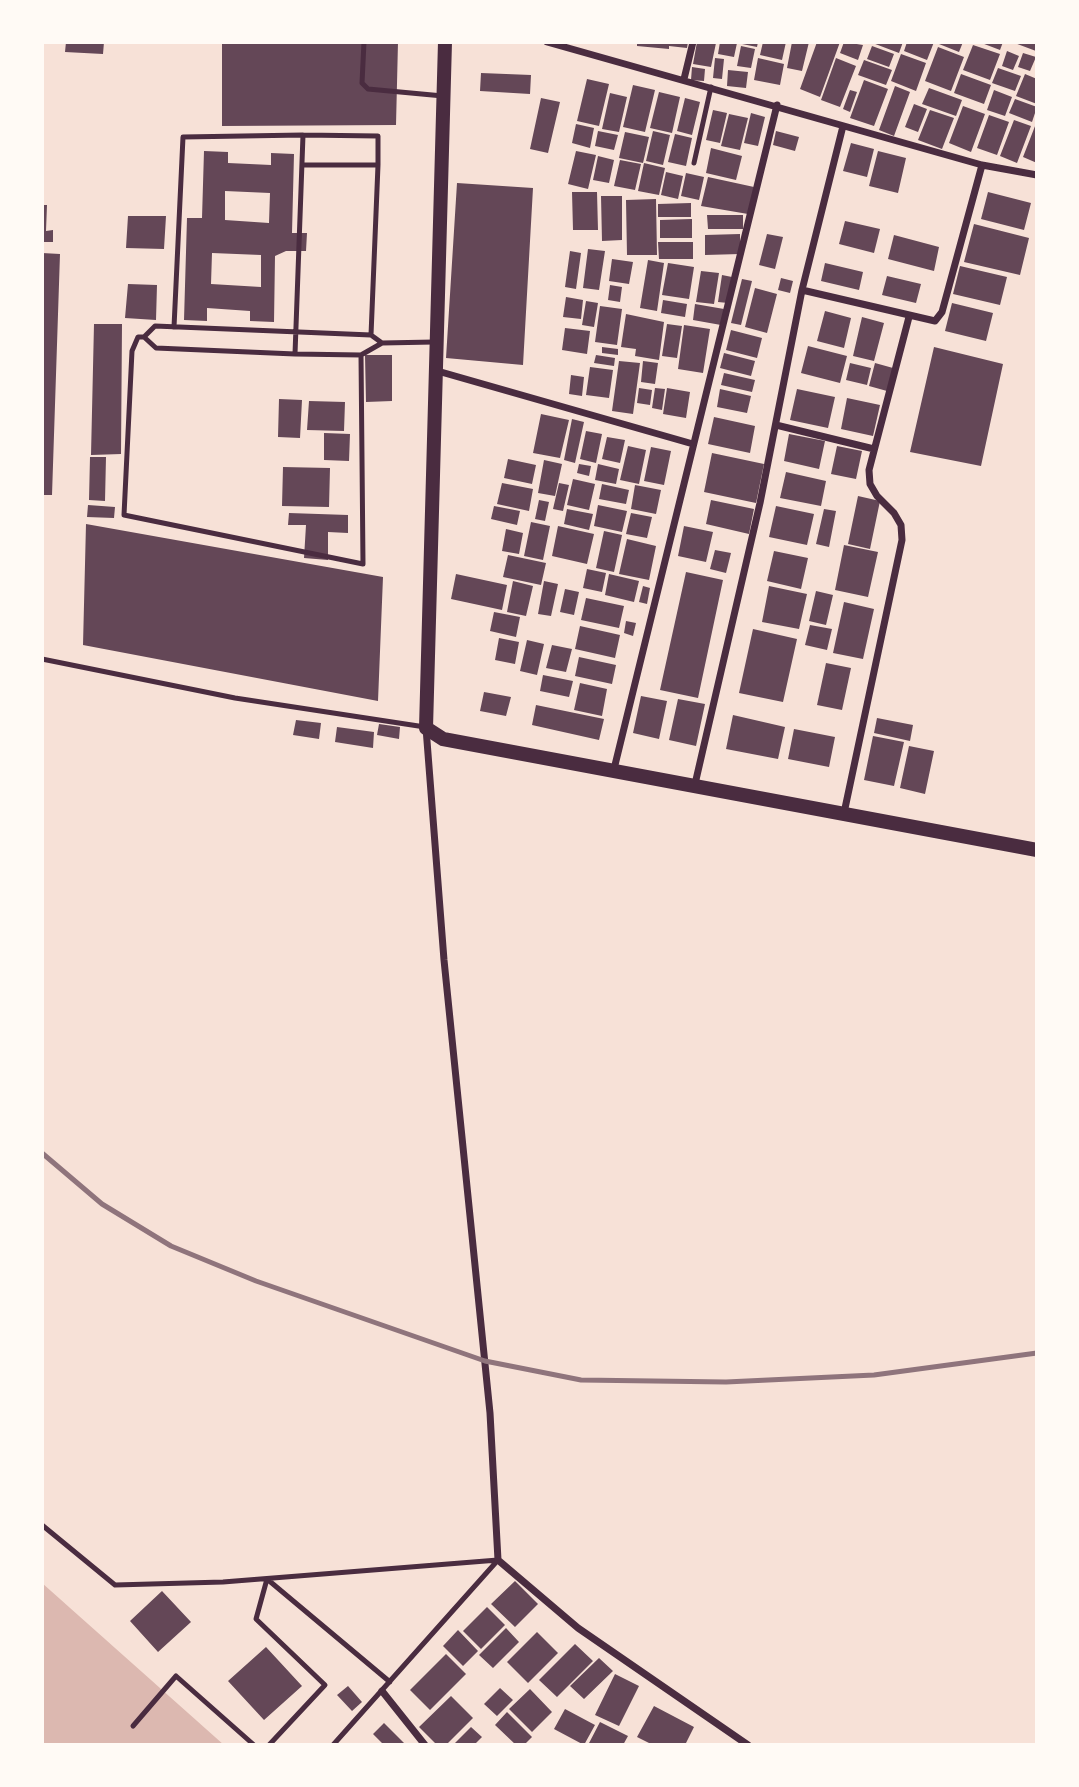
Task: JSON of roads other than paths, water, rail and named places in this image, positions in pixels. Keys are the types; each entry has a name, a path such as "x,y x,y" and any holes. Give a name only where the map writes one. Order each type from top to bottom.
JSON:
{"main road":[{"path":"445,42 433,370 426,727 443,739 1037,850"}],"street":[{"path":"547,42 777,104 842,126 982,164 1037,175"},
{"path":"684,79 693,42"},
{"path":"614,769 777,104"},
{"path":"695,784 776,425 802,290 842,126"},
{"path":"802,290 935,321 942,312 982,164"},
{"path":"844,813 902,540 901,525 870,484 869,470 909,317"},
{"path":"433,370 692,444"},
{"path":"776,425 874,449"},
{"path":"426,727 445,974 489,1413 498,1560 578,1628 748,1745"},
{"path":"382,1691 425,1745"}],"lane":[{"path":"364,42 362,83 368,89 443,96"},
{"path":"694,163 711,87"},
{"path":"295,355 303,135"},
{"path":"174,327 183,137 378,136 371,335"},
{"path":"303,164 377,165"},
{"path":"144,337 155,326 371,335 382,343"},
{"path":"362,355 363,564 124,515 132,351 138,337 144,337 156,348 295,355 362,355 382,343 435,342"},
{"path":"42,659 235,698 426,727"},
{"path":"42,1525 115,1585 267,1578 498,1560"},
{"path":"333,1745 498,1560"},
{"path":"267,1578 390,1682"},
{"path":"267,1578 256,1619 325,1685 269,1745"},
{"path":"133,1726 176,1676 254,1745"}],"railway":[{"path":"42,1153 102,1204 171,1246 256,1281 485,1361 581,1380 726,1382 874,1375 1037,1353"}]}
